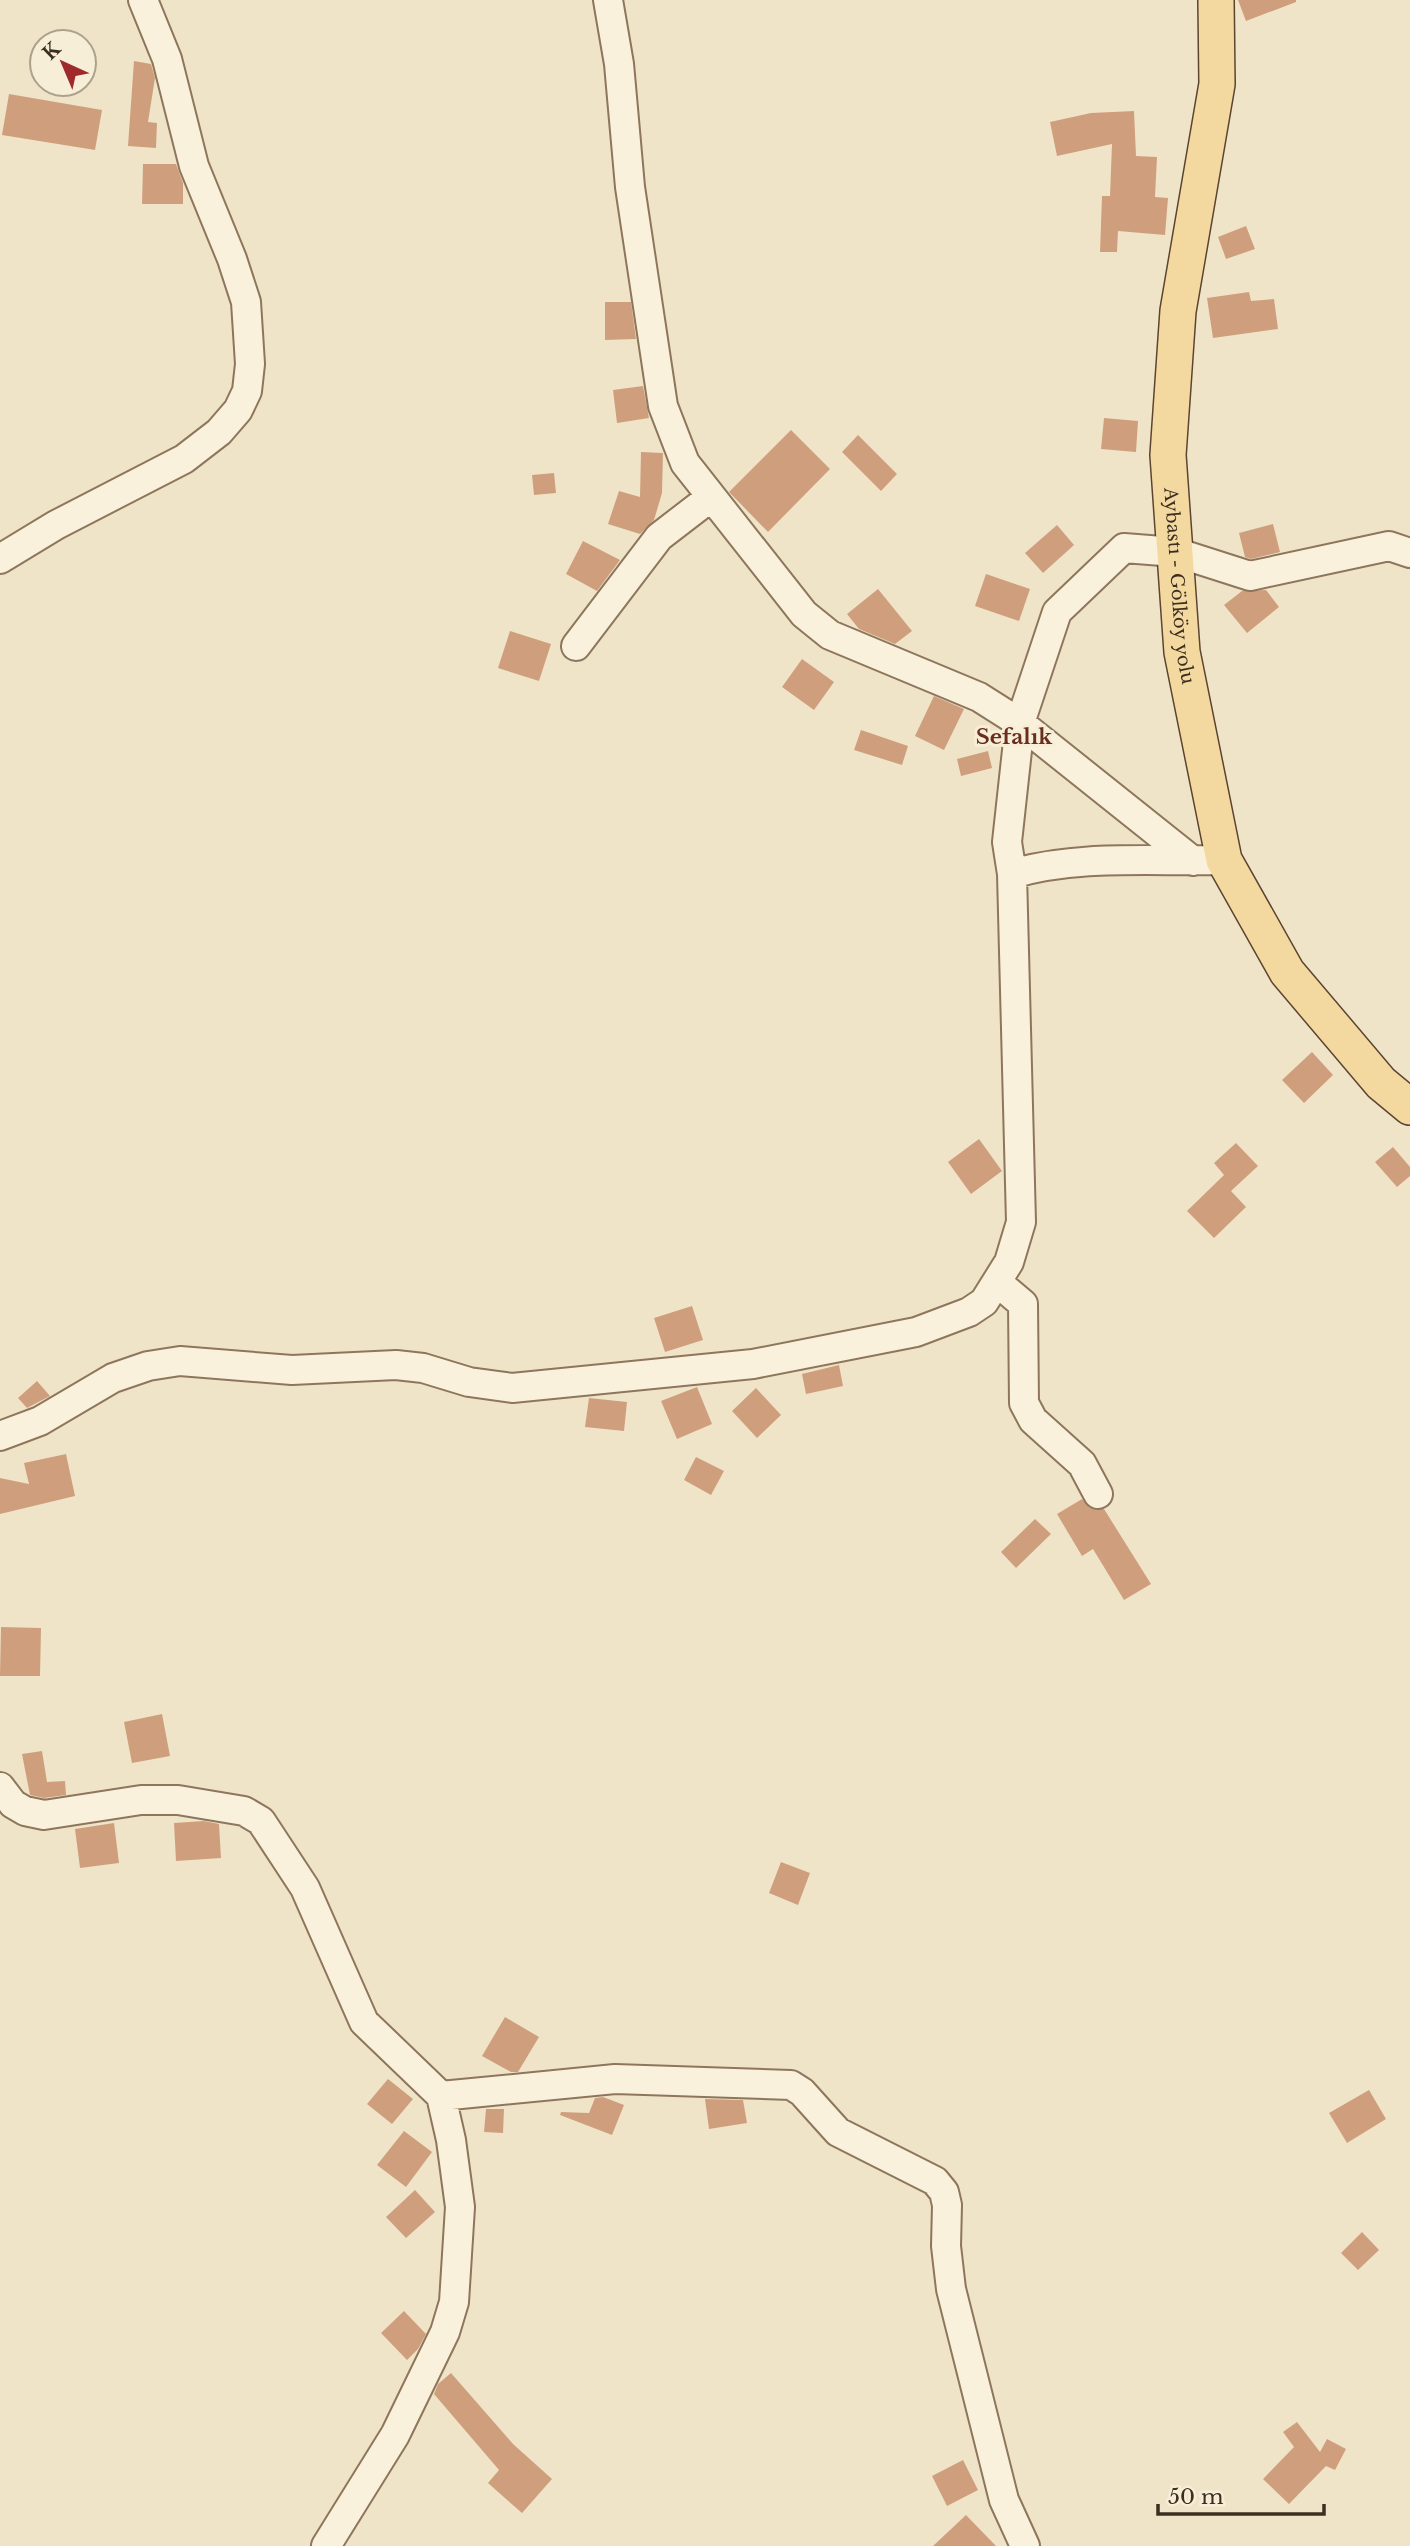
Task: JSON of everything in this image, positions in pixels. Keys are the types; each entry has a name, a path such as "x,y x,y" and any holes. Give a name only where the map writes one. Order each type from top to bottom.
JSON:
{"main road":[{"name":"Aybastı - Gölköy yolu","path":"1216,0 1217,84 1178,311 1168,455 1182,652 1209,860 1287,972 1381,1083 1410,1107"}],"street":[{"path":"0,559 56,526 184,459 219,432 238,411 247,391 250,364 246,302 232,259 194,166 167,59 143,0"},
{"path":"608,0 619,64 630,187 663,405 685,463 804,614 830,635 945,680 979,697 1020,723 1209,860"},
{"path":"576,646 659,537 711,497"},
{"path":"0,1436 40,1422 113,1378 148,1366 180,1362 292,1370 396,1365 512,1388 753,1364 916,1332 969,1312 984,1301 1009,1262 1021,1222 1012,874 1007,842 1020,723 1057,612 1124,548 1175,552 1250,576 1389,546 1410,553"},
{"path":"1012,874 1038,867 1066,864 1209,860"},
{"path":"997,1282 1023,1304 1024,1403 1032,1420 1082,1464 1098,1494"},
{"path":"0,1787 13,1804 25,1811 44,1815 141,1800 177,1800 244,1811 261,1821 305,1888 364,2022 441,2096 452,2140 460,2207 454,2302 444,2332 395,2435 326,2546"},
{"path":"441,2096 615,2079 791,2085 802,2092 838,2132 935,2181 944,2192 947,2205 946,2246 951,2289 1004,2500 1025,2546"}],"building":[{"path":"1238,0 1296,0 1296,2 1246,21"},
{"path":"134,61 151,64 155,78 148,122 157,123 156,148 128,146"},
{"path":"9,94 102,110 95,150 2,135"},
{"path":"1134,111 1136,156 1157,157 1155,197 1168,198 1165,235 1118,231 1117,252 1100,252 1102,196 1110,196 1112,144 1057,156 1050,122 1091,113"},
{"path":"143,164 176,164 183,183 183,204 142,204"},
{"path":"1246,226 1255,249 1226,259 1218,237"},
{"path":"1249,292 1251,301 1274,299 1278,329 1213,338 1207,298"},
{"path":"605,302 631,302 636,339 605,340"},
{"path":"643,386 649,418 617,423 613,390"},
{"path":"1104,418 1138,421 1136,452 1101,449"},
{"path":"791,430 830,469 768,532 729,492"},
{"path":"858,435 897,474 881,491 842,452"},
{"path":"641,452 663,453 662,493 654,520 640,534 608,524 619,491 640,497"},
{"path":"554,473 556,493 534,495 532,475"},
{"path":"1273,524 1280,552 1251,559 1245,557 1239,533"},
{"path":"1057,525 1074,545 1043,573 1025,553"},
{"path":"583,541 620,560 597,591 566,574"},
{"path":"986,574 1030,589 1019,621 975,606"},
{"path":"878,589 912,631 895,644 859,629 847,614"},
{"path":"1266,590 1279,607 1247,633 1224,605 1242,591"},
{"path":"510,631 551,644 539,681 498,668"},
{"path":"802,659 834,682 814,710 782,687"},
{"path":"934,696 964,709 944,750 915,736"},
{"path":"861,730 908,746 902,765 854,750"},
{"path":"988,751 992,768 961,776 957,759"},
{"path":"1312,1052 1333,1075 1304,1103 1282,1080"},
{"path":"979,1139 1002,1171 971,1194 948,1162"},
{"path":"1236,1143 1258,1166 1231,1191 1246,1207 1214,1238 1187,1211 1224,1175 1214,1163"},
{"path":"1393,1147 1410,1167 1410,1176 1397,1187 1375,1162"},
{"path":"692,1306 703,1340 665,1352 654,1318"},
{"path":"839,1365 843,1386 806,1394 802,1374"},
{"path":"37,1381 50,1396 27,1408 18,1398"},
{"path":"697,1387 712,1424 677,1439 661,1401"},
{"path":"756,1388 781,1415 757,1438 732,1411"},
{"path":"589,1398 627,1402 624,1431 585,1427"},
{"path":"66,1454 75,1496 0,1514 0,1478 29,1484 24,1463"},
{"path":"696,1457 724,1471 711,1495 684,1480"},
{"path":"1082,1499 1090,1508 1104,1509 1151,1584 1124,1600 1093,1549 1082,1556 1057,1514"},
{"path":"1035,1519 1051,1534 1016,1568 1001,1552"},
{"path":"1,1627 41,1628 40,1676 0,1676"},
{"path":"162,1714 170,1756 132,1763 124,1722"},
{"path":"42,1751 47,1782 65,1781 66,1795 44,1798 30,1795 22,1754"},
{"path":"204,1821 219,1824 221,1858 176,1861 174,1823"},
{"path":"114,1823 119,1863 80,1868 75,1829"},
{"path":"781,1862 810,1873 798,1905 769,1893"},
{"path":"505,2017 539,2037 518,2072 511,2072 482,2056"},
{"path":"388,2079 413,2099 392,2124 367,2104"},
{"path":"1369,2090 1386,2119 1347,2143 1329,2113"},
{"path":"603,2097 624,2105 612,2135 560,2115 561,2112 589,2113 595,2098"},
{"path":"705,2099 743,2100 747,2123 709,2129"},
{"path":"486,2109 504,2109 503,2133 484,2132"},
{"path":"404,2131 432,2152 406,2187 377,2165"},
{"path":"415,2190 435,2212 406,2238 386,2217"},
{"path":"1362,2232 1379,2250 1358,2270 1341,2253"},
{"path":"404,2311 426,2334 418,2349 407,2360 381,2333"},
{"path":"451,2373 513,2444 552,2479 522,2513 488,2483 499,2470 434,2394 438,2384"},
{"path":"1297,2422 1320,2452 1327,2439 1346,2449 1335,2470 1326,2466 1289,2504 1263,2479 1294,2447 1283,2432"},
{"path":"963,2460 978,2490 947,2506 932,2476"},
{"path":"966,2515 996,2546 933,2546"}],"district":[{"name":"Sefalık","path":"1014,737"}]}
